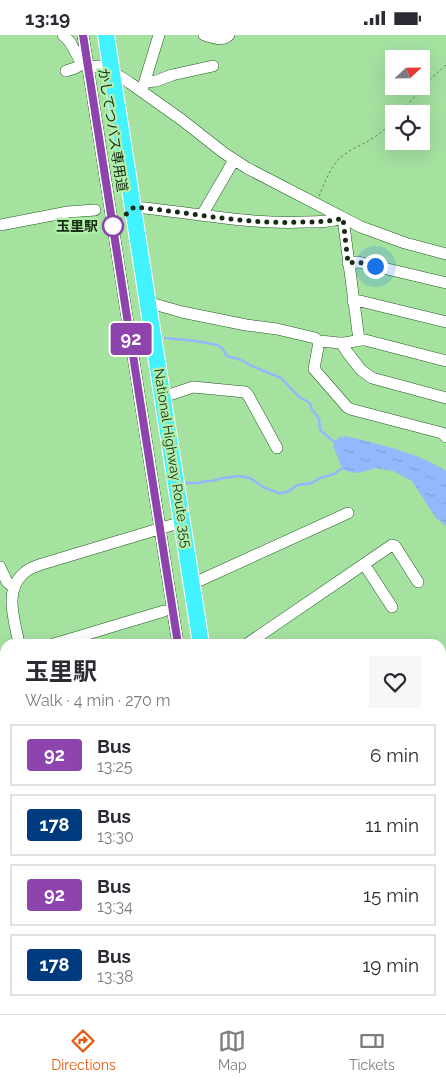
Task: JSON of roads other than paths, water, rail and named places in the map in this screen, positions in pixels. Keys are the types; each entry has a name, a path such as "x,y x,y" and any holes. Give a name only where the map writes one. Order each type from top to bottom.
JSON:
{"highway":[{"name":"National Highway Route 355","path":"106,35 200,639"}],"street":[{"path":"63,35 70,42 85,66"},
{"name":"かしてつバス専用道","path":"83,35 85,66 177,639"},
{"path":"143,86 159,35"},
{"path":"204,35 222,39 229,35"},
{"path":"66,71 85,66 112,70 119,77 143,86 234,159 343,218 380,235 446,254"},
{"path":"143,86 172,75 213,67"},
{"path":"202,215 234,159"},
{"path":"134,207 280,223 332,221 343,218"},
{"path":"0,225 68,212 95,210"},
{"path":"343,218 359,340"},
{"path":"348,263 358,262 446,283"},
{"path":"354,301 446,322"},
{"path":"149,304 246,325 278,329 315,339 318,342 342,343 359,340 446,361"},
{"path":"318,342 314,369 347,407 445,431"},
{"path":"342,343 361,370 372,378 446,398"},
{"path":"163,397 193,387 244,392 248,395 276,448"},
{"path":"192,584 348,513"},
{"path":"18,639 12,602 14,587 24,572 42,564 182,522"},
{"path":"254,639 390,546 393,545 418,582"},
{"path":"364,564 392,607"},
{"path":"0,567 7,582 14,587"},
{"path":"71,639 164,611"}],"water":[{"path":"346,436 411,454 446,471 446,526 436,518 412,481 393,471 376,468 358,473 346,471 342,468 333,446 338,438"}],"waterway":[{"path":"165,338 217,345 222,348 227,356 241,360 281,378 299,397 310,403 312,410 319,418 320,430 338,443"},
{"path":"185,483 199,483 239,476 250,478 265,488 283,493 297,485 312,483 320,478 334,474 344,467"}],"place":[{"name":"玉里駅","path":"113,226"}]}
